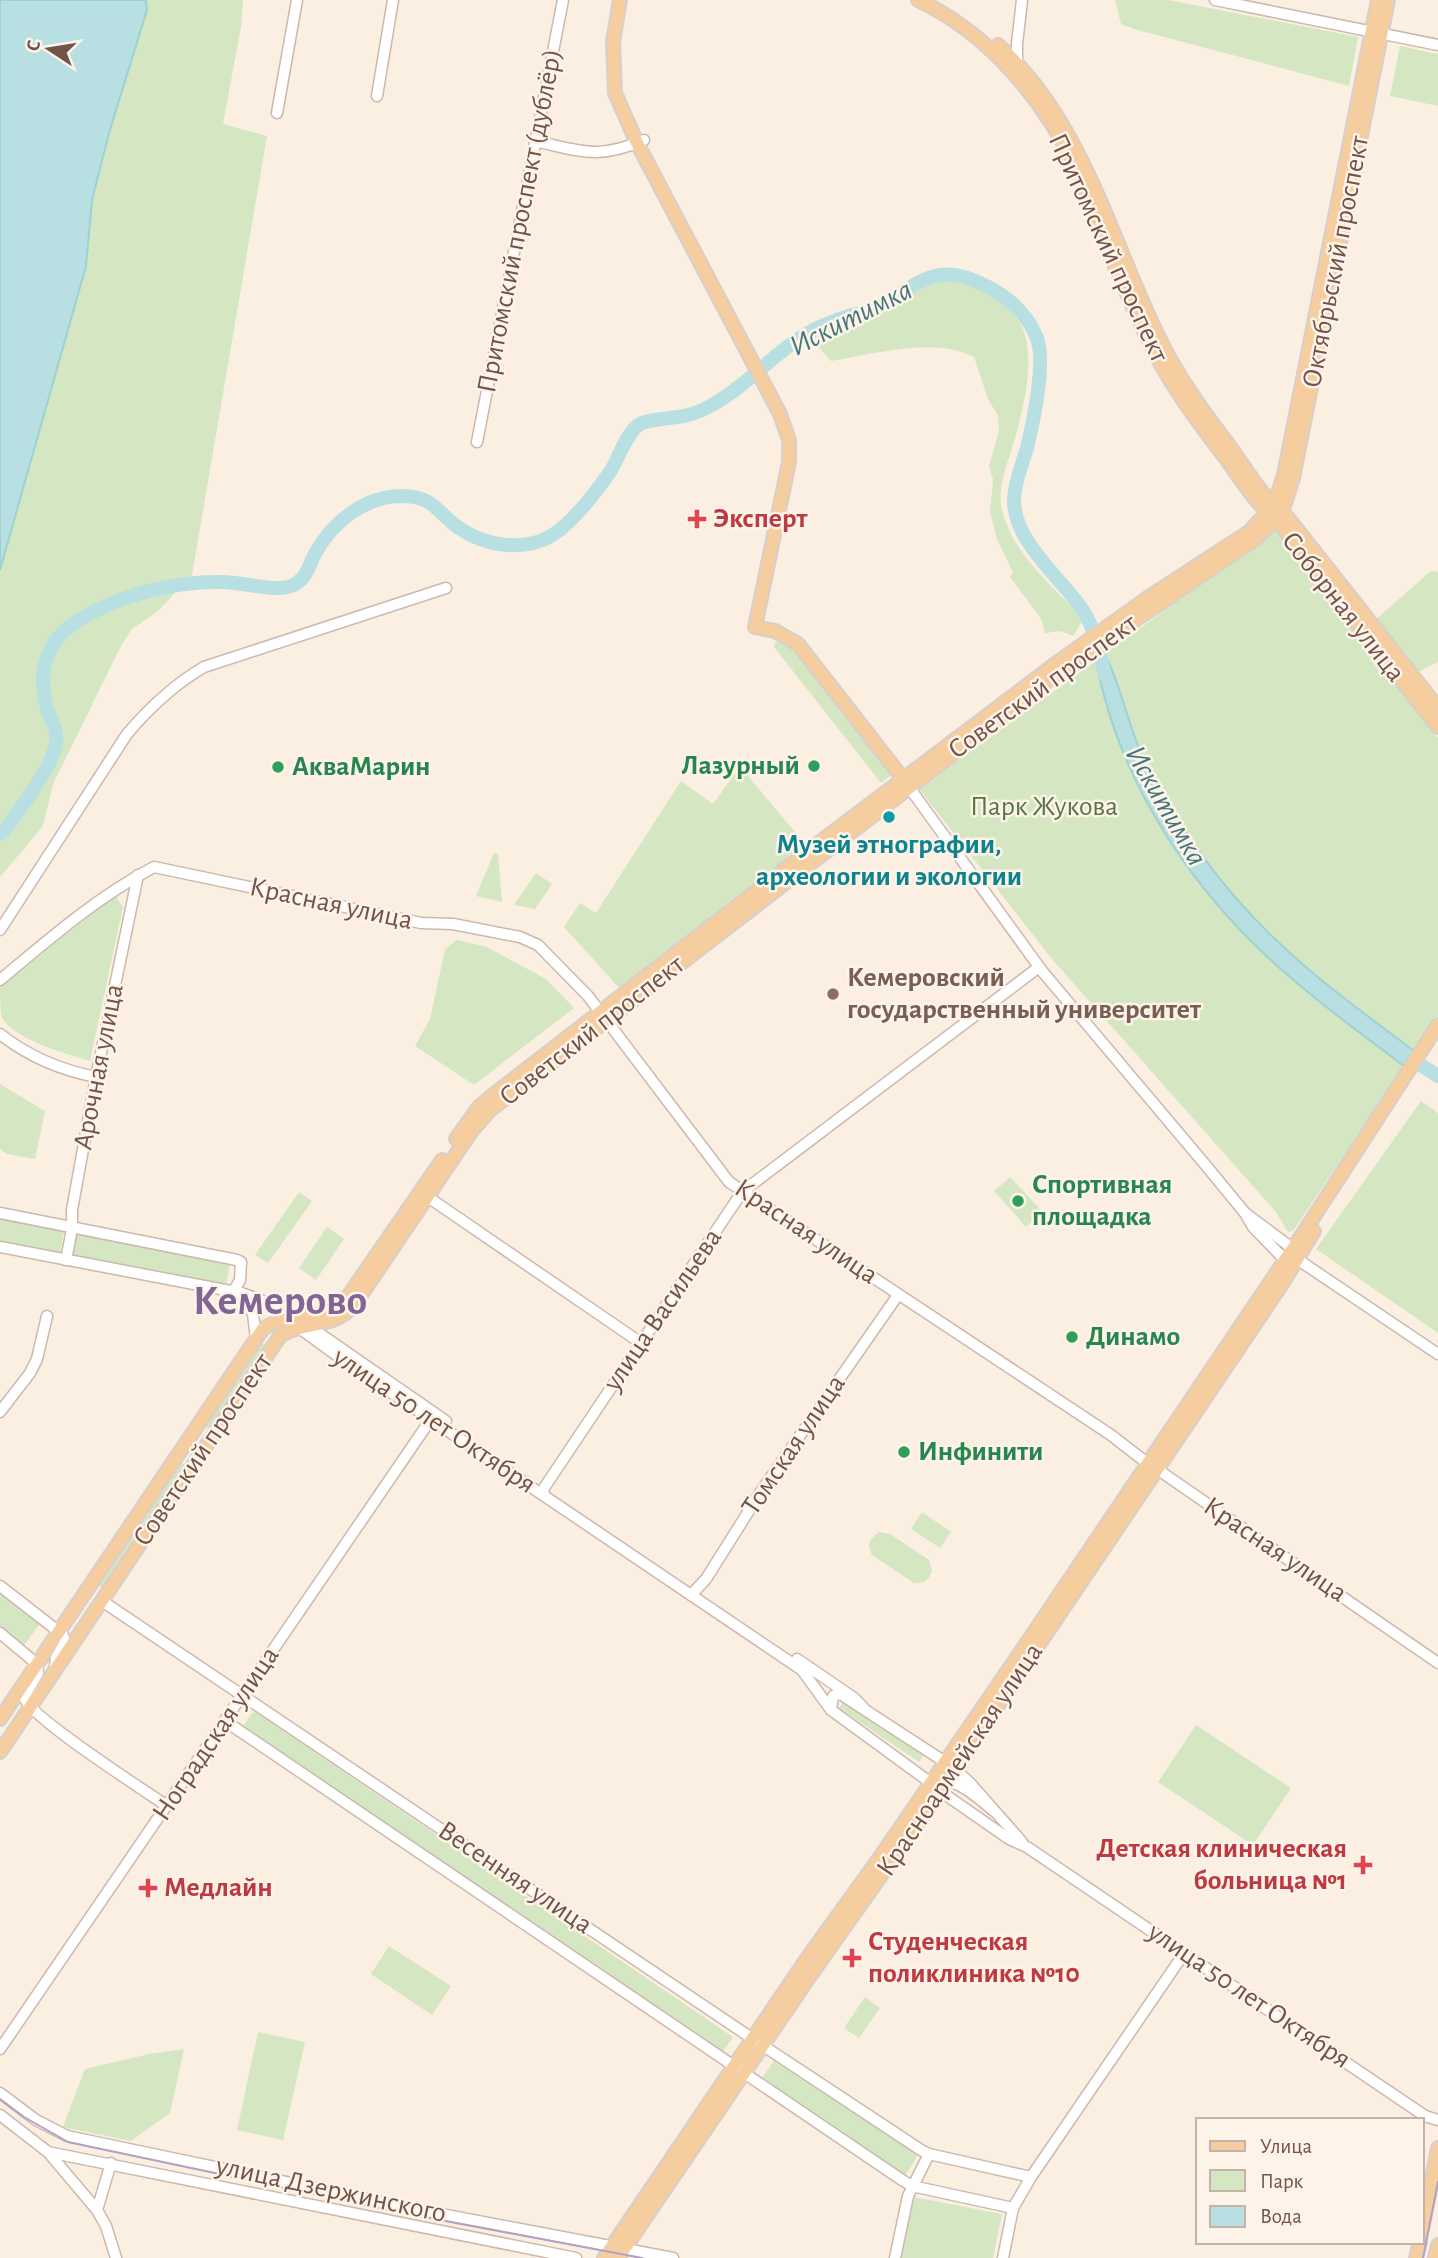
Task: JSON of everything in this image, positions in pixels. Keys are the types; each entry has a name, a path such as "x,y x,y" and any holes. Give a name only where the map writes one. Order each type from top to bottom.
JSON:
{"main road":[{"path":"620,0 613,42 615,93 792,428 795,457 758,628 775,631 797,645 906,783"},
{"path":"626,0 619,58 625,98 640,142"},
{"name":"Притомский проспект","path":"918,0 988,45 1012,70 1036,103 1079,174 1111,257 1165,372 1204,430 1275,513"},
{"name":"Притомский проспект","path":"935,0 975,25 1017,64 1047,102 1079,154 1121,254 1180,378 1275,513"},
{"name":"Октябрьский проспект","path":"1275,513 1293,478 1376,33 1378,0"},
{"name":"Октябрьский проспект","path":"1376,33 1388,0"},
{"name":"Советский проспект","path":"0,1752 280,1336 305,1327 334,1322 353,1307 479,1107 1060,666 1275,513"},
{"name":"Соборная улица","path":"1275,513 1288,518 1438,708"},
{"name":"Соборная улица","path":"1275,513 1438,727"},
{"path":"1388,1109 1438,1026"},
{"path":"1388,1109 1438,1040"},
{"name":"Красноармейская улица","path":"604,2258 618,2251 758,2042 944,1777 1295,1254 1388,1109"},
{"name":"Советский проспект","path":"0,1718 256,1338 270,1324 330,1313 343,1303 423,1194"},
{"path":"1284,1259 1295,1254"},
{"name":"Красноармейская улица","path":"1152,1466 1284,1259"},
{"path":"196,1429 194,1434 199,1440 206,1442 212,1439"},
{"path":"174,1461 179,1457 187,1458 191,1465 189,1472"},
{"path":"1424,2219 1438,2148"},
{"path":"1435,2258 1438,2245"}],"street":[{"path":"277,113 297,0"},
{"path":"377,96 393,0"},
{"name":"Притомский проспект (дублёр)","path":"477,442 563,0"},
{"path":"1017,64 1022,0"},
{"path":"1215,0 1438,45"},
{"path":"535,141 591,153 618,151 640,142"},
{"path":"0,930 127,734 144,714 184,678 204,667 446,588"},
{"path":"906,783 1039,967 1245,1213 1267,1245 1284,1259"},
{"name":"Красная улица","path":"138,875 154,867 421,923 453,923 529,940 547,953 603,1015 729,1182 1111,1435 1438,1663"},
{"path":"0,980 58,931 138,875"},
{"name":"Арочная улица","path":"66,1260 72,1228 72,1210 96,1077 138,875"},
{"name":"улица Васильева","path":"544,1491 742,1192 1039,967"},
{"path":"0,1034 18,1048 59,1068 96,1077"},
{"path":"423,1194 641,1343"},
{"path":"0,1213 237,1260 241,1262 242,1273 237,1292 253,1314 256,1338"},
{"path":"1245,1213 1295,1254 1438,1354"},
{"name":"улица 50 лет Октября","path":"0,1247 237,1292 261,1300 289,1320 305,1327 694,1593 853,1698 944,1777 1009,1839 1027,1847 1426,2116 1438,2120"},
{"name":"Томская улица","path":"694,1593 898,1295"},
{"path":"0,1412 34,1366 47,1316"},
{"name":"улица 50 лет Октября","path":"305,1327 343,1360 544,1491"},
{"name":"Ноградская улица","path":"0,2049 431,1419"},
{"path":"0,1586 59,1631"},
{"name":"улица 50 лет Октября","path":"694,1593 802,1670 831,1710 944,1777 971,1784 1027,1847"},
{"name":"Весенняя улица","path":"102,1601 929,2154 1031,2177"},
{"name":"Советский проспект","path":"56,1670 56,1658 65,1642 59,1631"},
{"path":"0,1633 37,1664"},
{"name":"Советский проспект","path":"30,1708 24,1697 38,1673 37,1664"},
{"name":"улица 50 лет Октября","path":"831,1710 831,1701 837,1694 863,1707"},
{"path":"30,1708 167,1806"},
{"name":"Весенняя улица","path":"225,1721 912,2186 1013,2208"},
{"path":"1003,2258 1013,2208 1031,2177 1185,1952"},
{"name":"улица Дзержинского","path":"0,2093 36,2120 67,2136 618,2251 673,2258"},
{"path":"0,2115 48,2152 97,2210 106,2226 116,2258"},
{"name":"улица Дзержинского","path":"48,2152 576,2258"},
{"path":"895,2258 908,2196 929,2154"},
{"path":"97,2210 111,2163"}],"green space":[{"path":"146,0 243,0 241,27 223,124 267,136 192,575 157,612 132,629 121,646 53,784 43,826 0,877 0,570 86,266 92,200 109,133 147,10"},
{"path":"1115,0 1168,0 1358,37 1349,86 1134,29 1121,24"},
{"path":"1400,46 1438,54 1438,106 1390,96"},
{"path":"930,275 958,278 982,289 1008,309 1022,327 1026,340 1028,371 1020,420 1003,478 1002,510 1007,526 1025,556 1084,619 1073,636 1059,631 1045,634 1042,620 1010,577 1013,573 997,539 990,512 993,480 989,466 999,431 998,416 988,399 974,357 958,351 923,347 831,361 811,339 872,317 914,291"},
{"path":"1274,530 1438,738 1438,1016 1414,1051 1289,952 1248,911 1210,866 1177,819 1148,768 1105,654"},
{"path":"1431,571 1438,572 1438,662 1416,673 1374,621"},
{"path":"781,639 789,641 894,773 881,783 774,647"},
{"name":"Парк Жукова","path":"1096,661 1106,704 1121,746 1139,787 1185,864 1242,932 1274,963 1404,1066 1293,1231 1288,1232 1276,1212 1051,958 920,790"},
{"path":"739,768 806,845 621,990 564,927 580,903 596,913 681,781 713,804"},
{"path":"494,853 498,854 502,902 476,896"},
{"path":"536,873 552,884 535,909 514,905"},
{"path":"115,895 123,907 90,1061 42,1045 18,1033 2,1018 0,985 51,942"},
{"path":"457,940 487,947 546,979 574,1008 474,1085 415,1046 430,1019 445,949"},
{"path":"0,1084 45,1111 35,1159 7,1154 0,1149"},
{"path":"1421,1101 1438,1113 1438,1333 1316,1249"},
{"name":"Спортивная площадка","path":"1010,1177 1043,1212 1026,1227 994,1191"},
{"path":"299,1192 312,1201 268,1263 255,1255"},
{"path":"0,1219 64,1231 60,1254 0,1243"},
{"path":"327,1227 344,1239 316,1280 299,1268"},
{"path":"75,1231 230,1263 226,1286 70,1254"},
{"path":"261,1342 267,1347 211,1430 204,1426"},
{"path":"182,1462 186,1467 104,1589 97,1584"},
{"path":"922,1512 951,1532 940,1548 911,1529"},
{"path":"879,1532 890,1534 929,1560 932,1571 927,1579 914,1583 872,1555 870,1540"},
{"path":"0,1590 40,1623 23,1647 0,1629"},
{"path":"844,1701 923,1755 919,1762 839,1708"},
{"path":"256,1712 733,2037 722,2053 244,1729 243,1726 252,1713"},
{"path":"1196,1725 1291,1788 1253,1845 1158,1782"},
{"path":"389,1946 451,1986 432,2015 371,1974"},
{"path":"865,1997 880,2008 859,2038 844,2028"},
{"path":"258,2032 305,2042 283,2140 237,2130"},
{"path":"184,2049 170,2113 131,2141 63,2127 85,2069"},
{"path":"774,2061 918,2155 904,2177 762,2078"},
{"path":"913,2197 1002,2214 993,2258 900,2258"}],"water":[{"path":"0,0 146,0 147,10 109,133 92,200 86,266 0,570"},
{"path":"1105,654 1141,754 1193,843 1228,889 1289,952 1350,1003 1414,1051 1404,1066 1274,963 1242,932 1185,864 1139,787 1121,746 1106,704 1096,661"}],"waterway":[{"name":"Искитимка","path":"0,834 35,787 53,754 56,735 43,684 46,660 58,638 79,620 129,597 185,584 222,582 276,588 291,586 304,576 323,541 341,521 362,506 387,497 412,497 428,502 459,528 492,543 516,545 540,541 559,530 583,507 610,472 632,431 641,423 688,415 706,408 736,389 808,333 840,319 874,309 918,283 942,275 970,279 996,291 1022,314 1036,336 1040,375 1027,448 1016,486 1016,515 1030,544 1087,616 1105,675"},
{"name":"Искитимка","path":"1404,1054 1438,1076"}],"tram line":[{"path":"0,2099 24,2117 68,2142 408,2214 642,2258"},
{"path":"1423,2258 1438,2182"}],"place":[{"name":"Эксперт","path":"697,519"},
{"name":"Лазурный","path":"814,766"},
{"name":"АкваМарин","path":"278,767"},
{"name":"Музей этнографии, археологии и экологии","path":"889,817"},
{"name":"Кемеровский государственный университет","path":"833,994"},
{"name":"Спортивная площадка","path":"1018,1201"},
{"name":"Динамо","path":"1072,1337"},
{"name":"Инфинити","path":"904,1452"},
{"name":"Детская клиническая больница №1","path":"1363,1865"},
{"name":"Медлайн","path":"148,1888"},
{"name":"Студенческая поликлиника №10","path":"852,1958"}],"district":[{"name":"Кемерово","path":"280,1301"}]}
